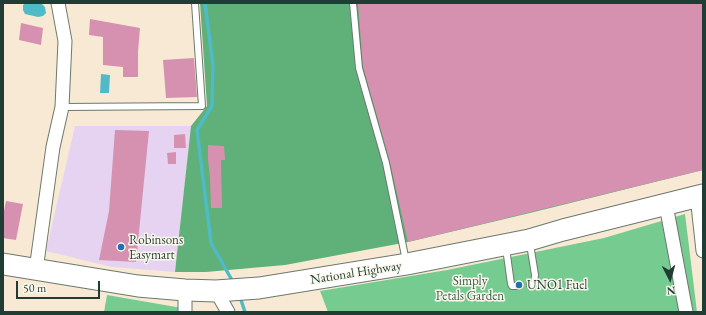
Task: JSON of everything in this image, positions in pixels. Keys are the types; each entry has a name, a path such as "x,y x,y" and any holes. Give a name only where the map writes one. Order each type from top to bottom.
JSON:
{"main road":[{"name":"National Highway","path":"3,264 138,286 185,290 223,291 259,288 407,264 529,240 700,195"}],"street":[{"path":"36,270 53,147 62,107 65,41 58,3"},
{"path":"700,195 703,251"},
{"path":"666,204 686,312"},
{"path":"185,290 185,312"},
{"path":"223,291 228,312"}],"lane":[{"path":"62,107 202,106 195,3"},
{"path":"353,3 359,68 386,162 407,264"},
{"path":"529,240 535,276 534,284 530,285"},
{"path":"505,245 511,284 512,286 518,286"}],"shaded area":[{"path":"75,126 191,126 175,272 112,267 46,251"}],"green space":[{"path":"200,3 703,3 703,170 408,242 285,265 206,272 175,272 191,126 207,106"},
{"name":"Simply Petals Garden","path":"685,214 697,312 328,312 320,291 447,270 604,238"},
{"path":"107,295 182,308 181,312 104,312"}],"water":[{"path":"26,3 42,4 45,7 46,13 43,16 38,17 25,14 23,5"},
{"path":"101,74 110,75 109,93 100,93"}],"building":[{"path":"358,3 703,3 703,170 408,242 390,162 363,67"},
{"path":"90,19 140,28 138,77 123,77 123,67 103,65 103,37 89,35"},
{"path":"21,23 43,28 41,45 19,40"},
{"path":"194,58 197,97 166,98 163,60"},
{"path":"115,130 149,131 136,262 99,260 109,211"},
{"path":"185,134 186,148 174,148 174,135"},
{"path":"208,145 224,146 225,160 221,160 222,208 211,208"},
{"path":"176,152 176,164 168,164 167,153"},
{"path":"6,201 23,204 16,240 3,238 3,216"}],"waterway":[{"path":"205,3 213,66 212,106 197,130 211,243 233,282"},
{"path":"240,297 245,312"}],"place":[{"name":"Robinsons Easymart","path":"121,247"},
{"name":"UNO1 Fuel","path":"519,285"}]}
